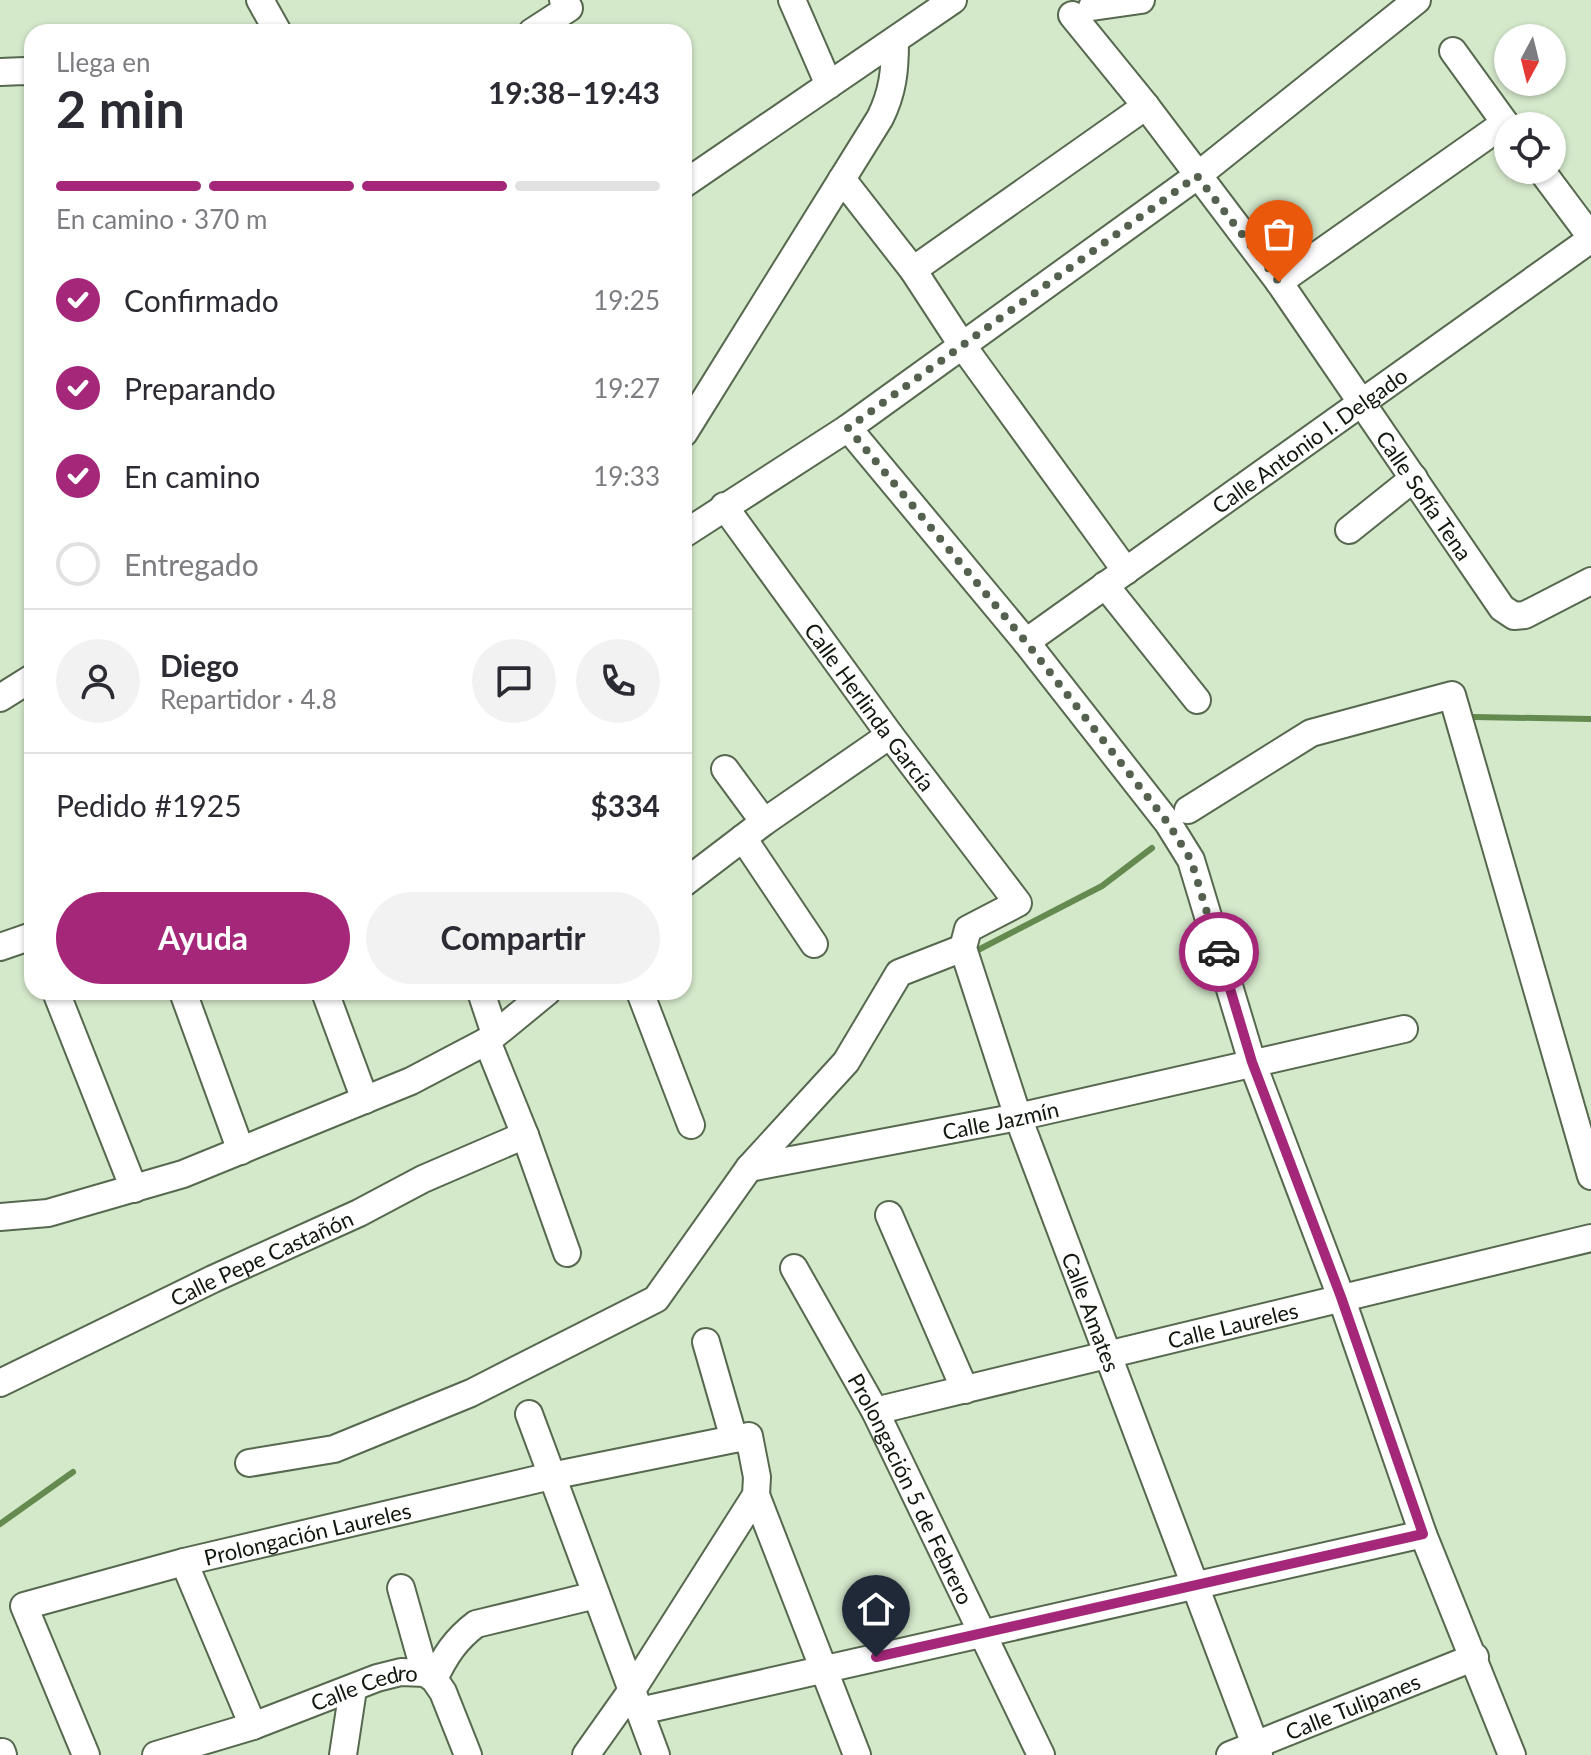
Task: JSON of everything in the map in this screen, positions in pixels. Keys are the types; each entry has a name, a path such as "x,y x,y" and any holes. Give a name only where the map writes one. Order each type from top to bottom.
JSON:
{"street":[{"path":"260,0 274,24"},
{"path":"544,24 569,8 563,0"},
{"path":"792,0 829,85"},
{"path":"692,179 953,0"},
{"name":"Calle Sofía Tena","path":"1141,0 1082,11 1146,106 1279,282 1502,608 1514,616 1525,615 1591,581"},
{"path":"692,528 848,428 1197,176 1417,0"},
{"path":"692,420 890,98 895,77 895,42"},
{"path":"1453,51 1497,112"},
{"path":"0,72 24,73"},
{"path":"913,270 1146,106"},
{"path":"1279,282 1494,133"},
{"path":"842,179 913,270 1197,700"},
{"path":"1551,184 1591,238"},
{"name":"Calle Antonio I. Delgado","path":"1026,642 1591,238"},
{"path":"848,428 1026,642 1168,823 1191,860 1252,1062 1341,1297 1423,1534 1512,1755"},
{"path":"1349,530 1414,478"},
{"name":"Calle Herlinda García","path":"724,506 890,735 1018,903 968,929 963,948"},
{"path":"0,698 24,683"},
{"path":"1188,810 1311,733 1452,695 1591,1176"},
{"path":"692,877 753,830 890,735"},
{"path":"725,769 753,830 814,944"},
{"path":"0,947 24,939"},
{"path":"249,1463 334,1449 471,1393 656,1299 749,1168 846,1062 899,973 963,948"},
{"name":"Calle Amates","path":"963,948 1018,1117 1257,1750"},
{"path":"59,1000 134,1189"},
{"path":"186,1000 241,1151"},
{"path":"328,1000 365,1100"},
{"path":"483,1000 491,1038 567,1253"},
{"path":"0,1217 48,1213 183,1174 241,1151 411,1081 491,1038 537,1000"},
{"path":"643,1000 691,1125"},
{"name":"Calle Jazmín","path":"749,1168 1018,1117 1404,1029"},
{"name":"Calle Pepe Castañón","path":"0,1383 213,1279 359,1213 423,1179 525,1135"},
{"path":"889,1215 965,1390"},
{"name":"Calle Laureles","path":"875,1411 1591,1238"},
{"name":"Prolongación 5 de Febrero","path":"794,1268 875,1411 1041,1755"},
{"path":"706,1342 757,1477 756,1495 857,1755"},
{"path":"529,1414 656,1755"},
{"name":"Prolongación Laureles","path":"86,1755 24,1606 184,1562 551,1476 741,1437"},
{"path":"586,1755 636,1701 756,1495"},
{"path":"636,1701 822,1669 1423,1534"},
{"path":"184,1562 253,1726"},
{"path":"401,1588 430,1676 443,1692 468,1755"},
{"name":"Calle Cedro","path":"156,1755 253,1726 401,1672 430,1676 460,1636 476,1624 596,1595"},
{"name":"Calle Tulipanes","path":"1230,1755 1257,1750 1475,1657"},
{"path":"343,1755 353,1689"}],"waterway":[{"path":"1474,717 1591,719"},
{"path":"978,950 1102,886 1152,848"},
{"path":"0,1524 73,1472"}],"way so far":[{"path":"1219,952 1191,860 1168,823 1026,642 848,428 1197,176 1279,282"}],"route":[{"path":"876,1657 1423,1534 1341,1297 1252,1062 1219,952"}]}
